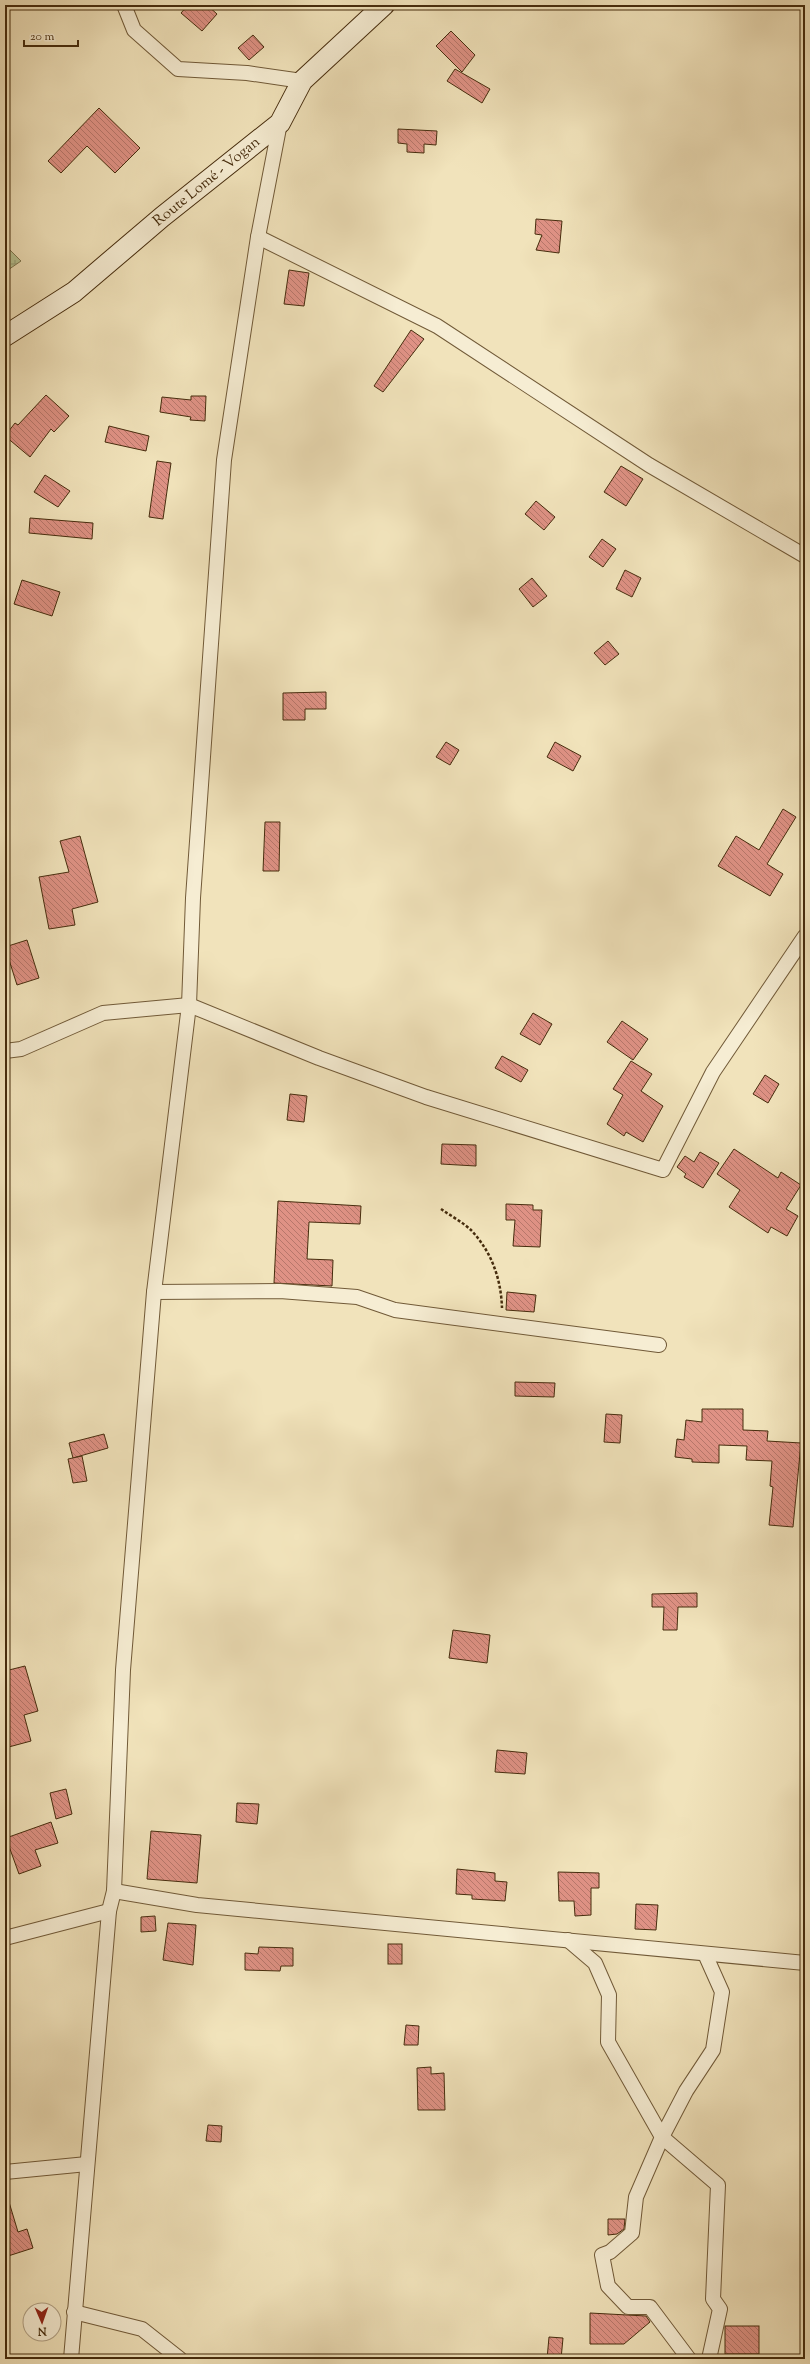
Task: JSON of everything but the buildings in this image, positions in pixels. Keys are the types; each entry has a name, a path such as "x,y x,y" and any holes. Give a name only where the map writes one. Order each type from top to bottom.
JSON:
{"main road":[{"name":"Route Lomé - Vogan","path":"5,336 74,292 162,217 280,124 302,81 384,5"}],"street":[{"path":"124,5 134,30 178,68 247,73 302,81"},
{"path":"71,2359 109,1911 114,1891 123,1670 154,1292 189,1005 192,898 224,460 258,237 280,124"},
{"path":"258,237 437,326 650,465 805,556"},
{"path":"5,1051 21,1050 103,1013 189,1005 319,1058 426,1097 663,1170 713,1072 805,936"},
{"path":"154,1292 280,1291 357,1297 395,1310 659,1345"},
{"path":"114,1891 197,1905 805,1963"},
{"path":"5,1938 109,1911"},
{"path":"568,1940 594,1963 609,1995 608,2042 662,2137 718,2185 713,2299 720,2309 709,2359"},
{"path":"689,2359 650,2307 628,2307 608,2286 602,2255 610,2252 632,2233 636,2197 662,2137 686,2091 713,2050 722,1992 705,1954"},
{"path":"5,2172 87,2164"},
{"path":"74,2312 142,2329 180,2359"}],"path":[{"path":"441,1209 472,1231 495,1266 501,1286 502,1314 522,1327"}],"green space":[{"path":"5,245 21,261 5,272"}]}
